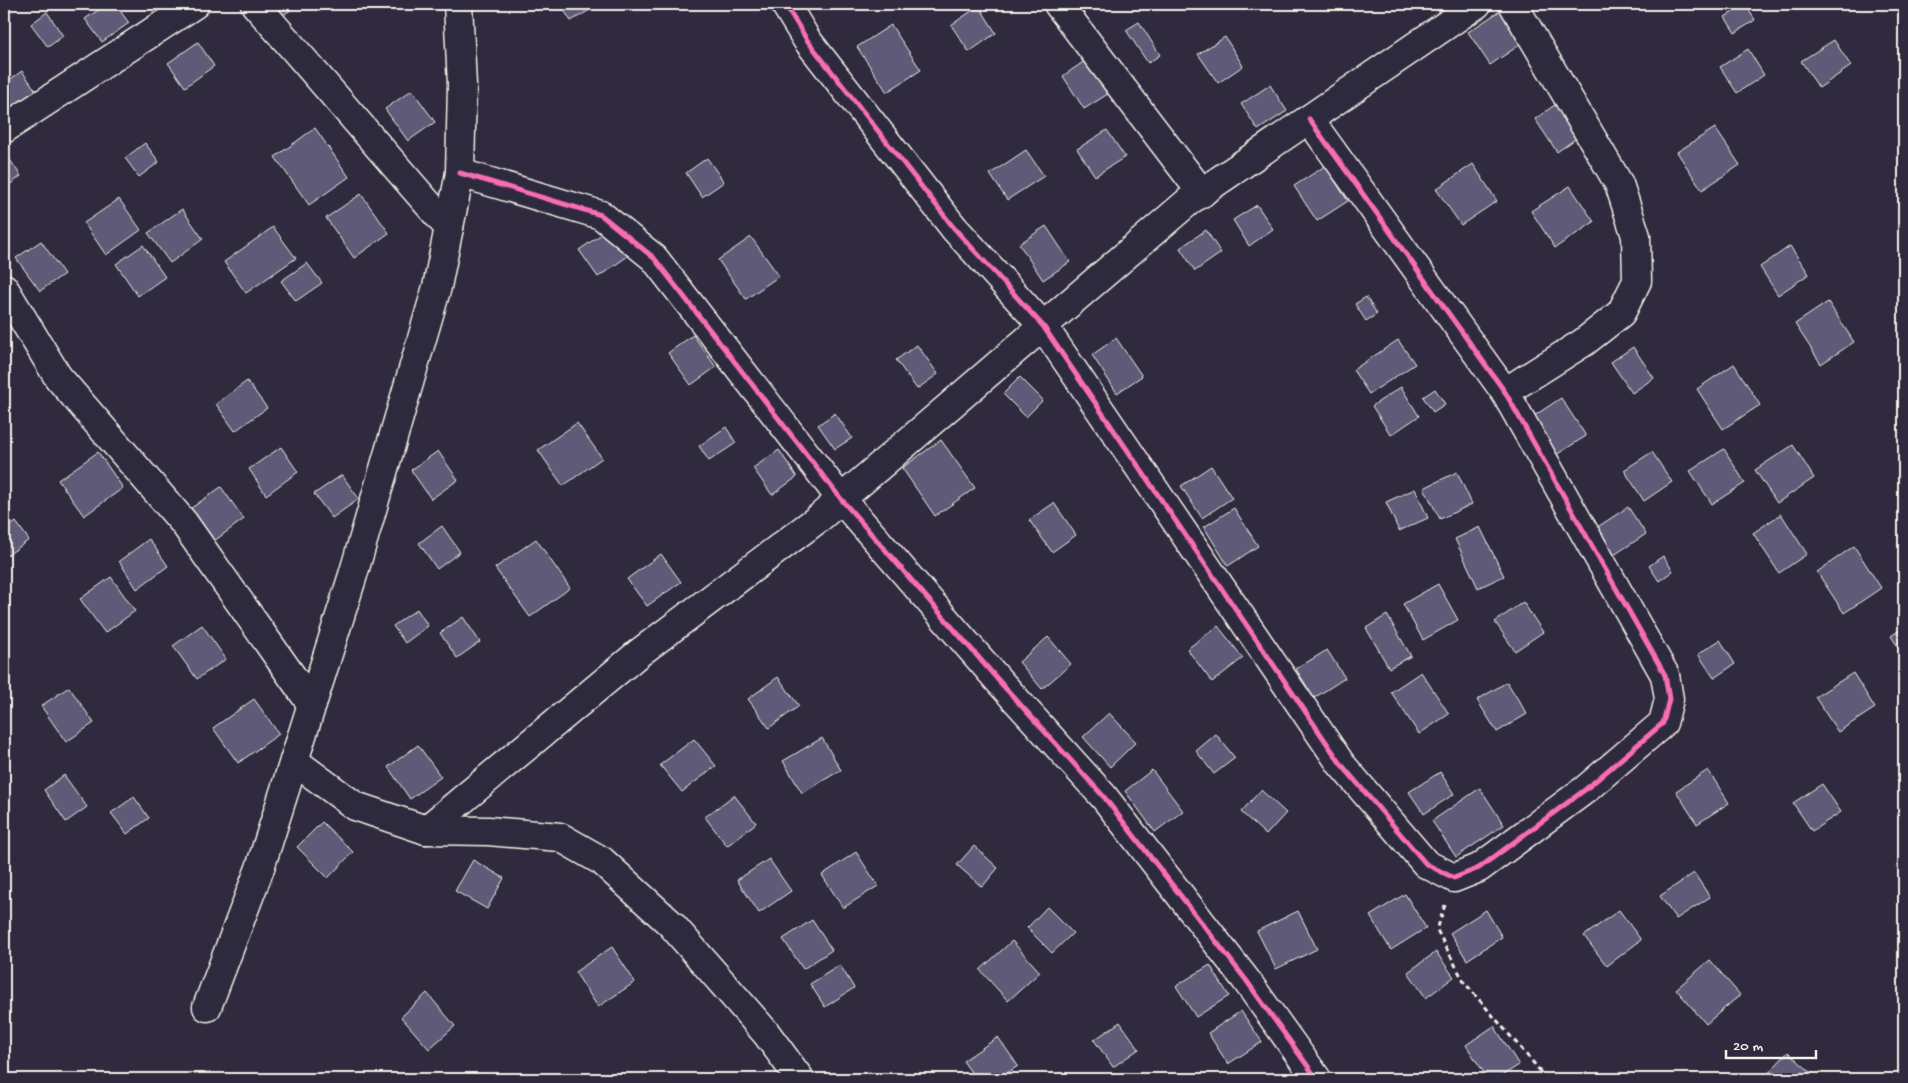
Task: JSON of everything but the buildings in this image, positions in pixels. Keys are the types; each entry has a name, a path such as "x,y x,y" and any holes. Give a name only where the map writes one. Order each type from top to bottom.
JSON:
{"street":[{"path":"4,129 196,4"},
{"path":"255,4 449,228"},
{"path":"207,1007 260,868 353,575 434,296 460,173 462,85 458,4"},
{"path":"785,4 807,40 954,228 1043,326 1341,764 1426,864 1454,878 1479,868 1586,789 1663,723 1669,699 1665,675 1505,392 1308,119"},
{"path":"1058,4 1202,193"},
{"path":"426,830 639,653 820,518 1043,326 1202,193 1477,4"},
{"path":"1505,392 1584,342 1621,313 1637,281 1636,236 1619,184 1513,4"},
{"path":"460,173 601,215 654,258 841,499 999,681 1104,797 1246,980 1317,1079"},
{"path":"4,288 58,377 184,523 312,705"},
{"path":"294,760 355,806 426,830 488,831 560,838 602,861 671,924 766,1033 800,1079"}],"path":[{"path":"1454,878 1437,930 1464,982 1537,1068 1544,1079"}],"cycle path":[{"path":"785,4 807,40 954,228 1043,326 1341,764 1426,864 1454,878 1479,868 1586,789 1663,723 1669,699 1665,675 1505,392 1309,119"},
{"path":"460,173 601,215 654,258 841,499 999,681 1104,797 1246,980 1317,1079"}]}
